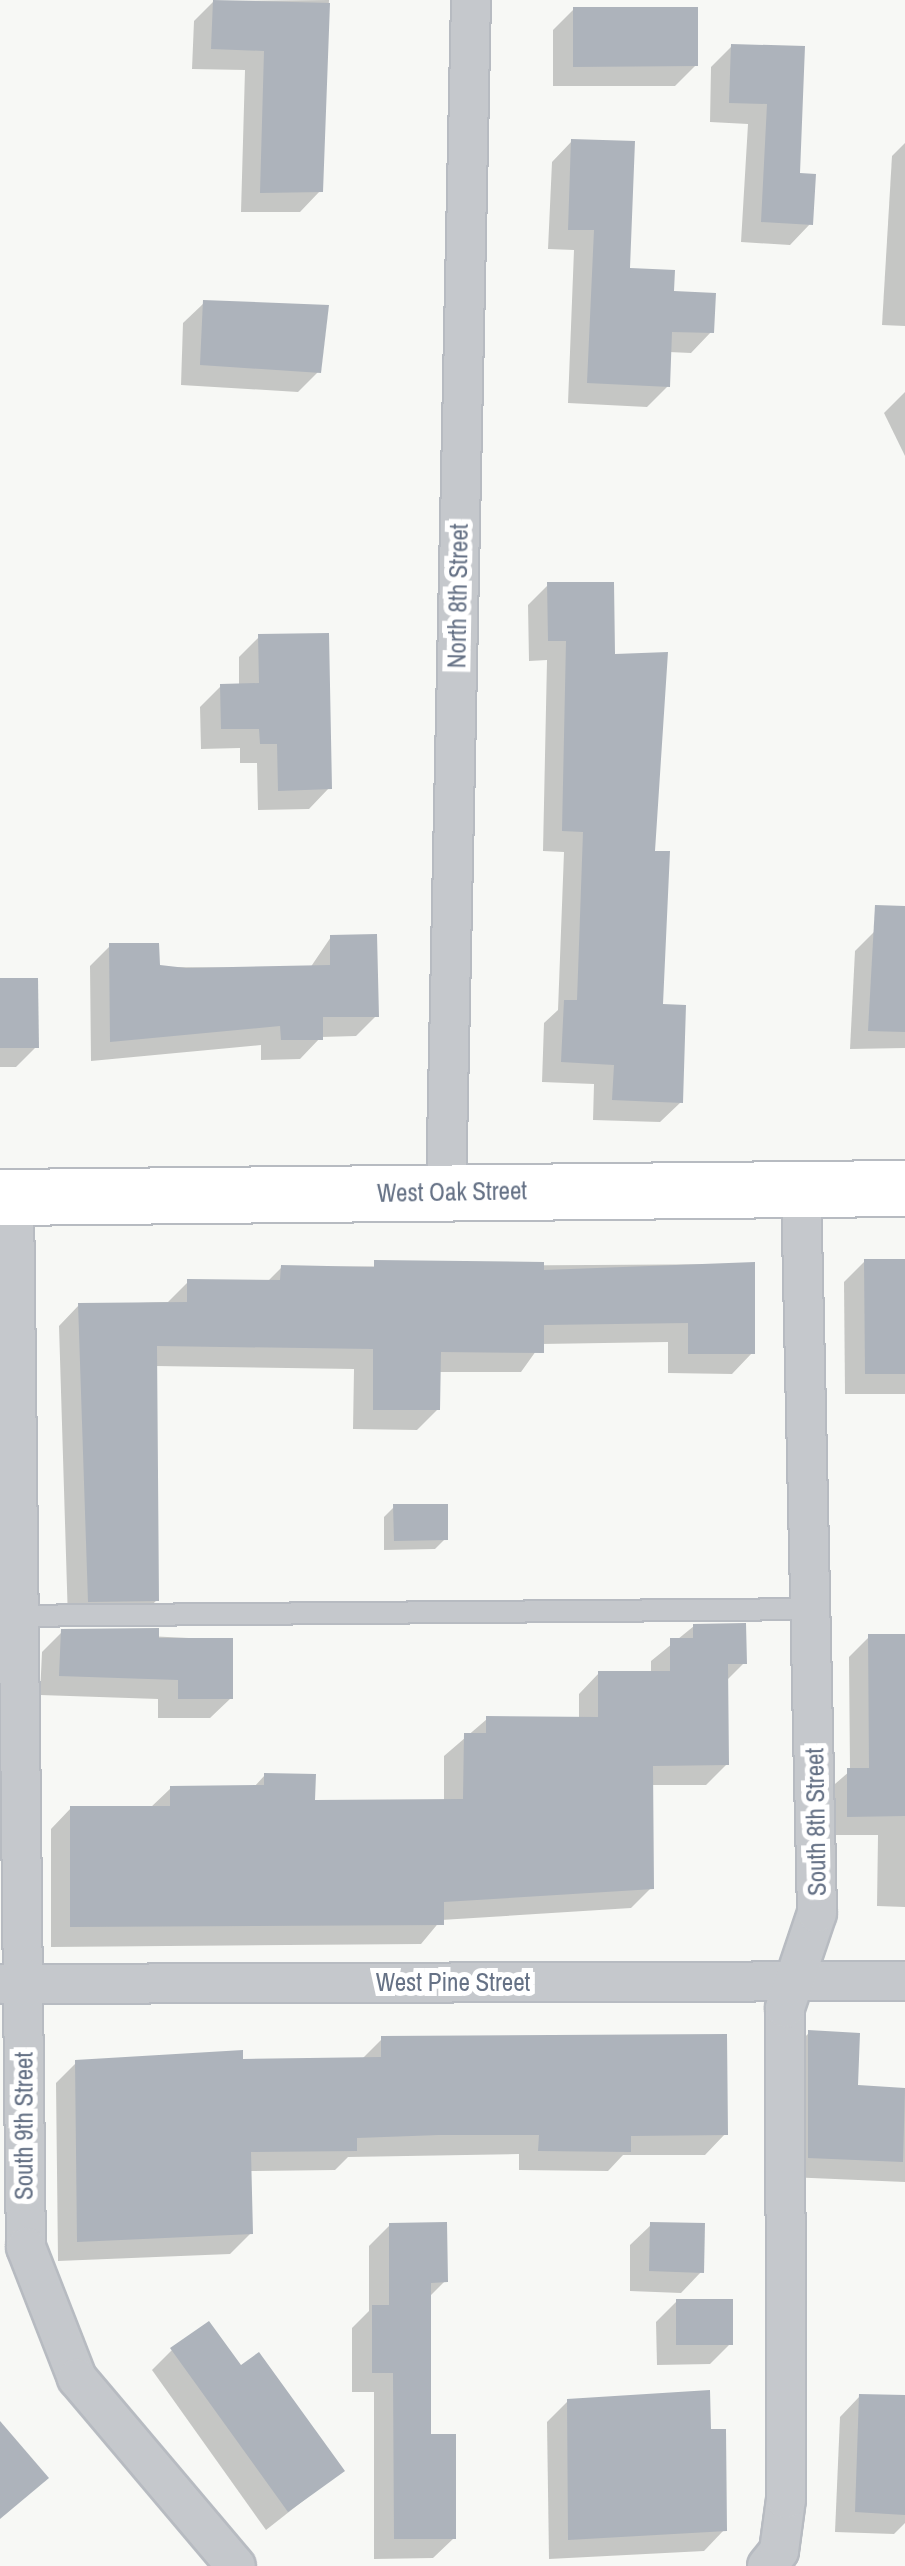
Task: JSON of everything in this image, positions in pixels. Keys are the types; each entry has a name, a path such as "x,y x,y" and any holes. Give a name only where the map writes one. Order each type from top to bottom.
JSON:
{"main road":[{"name":"West Oak Street","path":"7,1197 905,1188"}],"street":[{"name":"North 8th Street","path":"446,1192 471,0"},
{"name":"South 8th Street","path":"766,2566 779,2551 786,2499 784,2040 793,1980 817,1914 802,1188"},
{"name":"South 9th Street","path":"7,1197 12,1984 26,2247 43,2308 77,2378 236,2566"},
{"name":"West Pine Street","path":"12,1984 905,1982"}],"lane":[{"path":"9,1616 812,1609"}],"building":[{"path":"213,0 330,3 323,192 260,193 264,51 211,49"},
{"path":"573,7 698,7 698,66 573,67"},
{"path":"731,44 805,46 800,173 816,174 813,225 761,222 767,104 729,103"},
{"path":"571,139 635,141 630,268 675,270 674,291 716,293 714,333 672,332 670,387 587,383 594,230 568,230"},
{"path":"203,300 329,305 321,373 200,365"},
{"path":"547,582 614,582 615,654 668,652 655,851 670,851 663,1004 686,1005 683,1103 612,1100 614,1065 561,1062 564,1000 577,1000 583,832 562,831 566,641 548,641"},
{"path":"329,633 332,789 278,791 277,744 260,744 259,729 221,729 220,684 259,683 258,634"},
{"path":"875,905 905,906 905,1032 868,1031"},
{"path":"377,934 379,1017 323,1017 323,1040 281,1040 280,1026 110,1042 109,943 159,943 160,965 186,968 330,965 330,935"},
{"path":"0,978 38,978 39,1048 0,1048"},
{"path":"864,1259 905,1259 905,1374 865,1374"},
{"path":"374,1260 544,1262 544,1270 755,1262 755,1354 688,1354 688,1323 544,1325 544,1353 441,1352 440,1410 373,1410 373,1349 157,1346 159,1601 88,1602 78,1303 187,1302 187,1279 280,1280 281,1265 374,1267"},
{"path":"393,1504 448,1504 448,1540 394,1541"},
{"path":"746,1623 747,1664 728,1664 729,1765 653,1766 654,1889 444,1902 444,1925 70,1927 70,1806 170,1806 170,1786 264,1785 264,1773 316,1774 315,1800 463,1799 464,1733 486,1733 486,1716 598,1717 598,1671 670,1671 670,1638 693,1638 693,1624"},
{"path":"159,1628 159,1638 233,1638 233,1699 178,1699 178,1680 59,1676 61,1629"},
{"path":"868,1634 905,1634 905,1816 847,1817 847,1768 869,1768"},
{"path":"808,2030 860,2033 858,2085 905,2088 903,2162 808,2158"},
{"path":"727,2034 728,2135 631,2136 631,2152 538,2151 539,2135 439,2135 357,2138 357,2151 251,2152 253,2234 77,2242 75,2060 243,2050 243,2059 381,2057 381,2036"},
{"path":"447,2222 448,2282 431,2283 431,2434 456,2434 456,2539 394,2539 393,2373 372,2373 372,2305 389,2305 389,2223"},
{"path":"650,2222 705,2223 704,2273 649,2271"},
{"path":"676,2299 733,2299 733,2345 676,2345"},
{"path":"209,2321 241,2365 259,2352 345,2471 288,2512 170,2348"},
{"path":"710,2390 711,2429 726,2429 727,2531 568,2540 567,2399"},
{"path":"859,2394 905,2395 905,2515 855,2512"},
{"path":"0,2421 49,2478 0,2519"}]}
